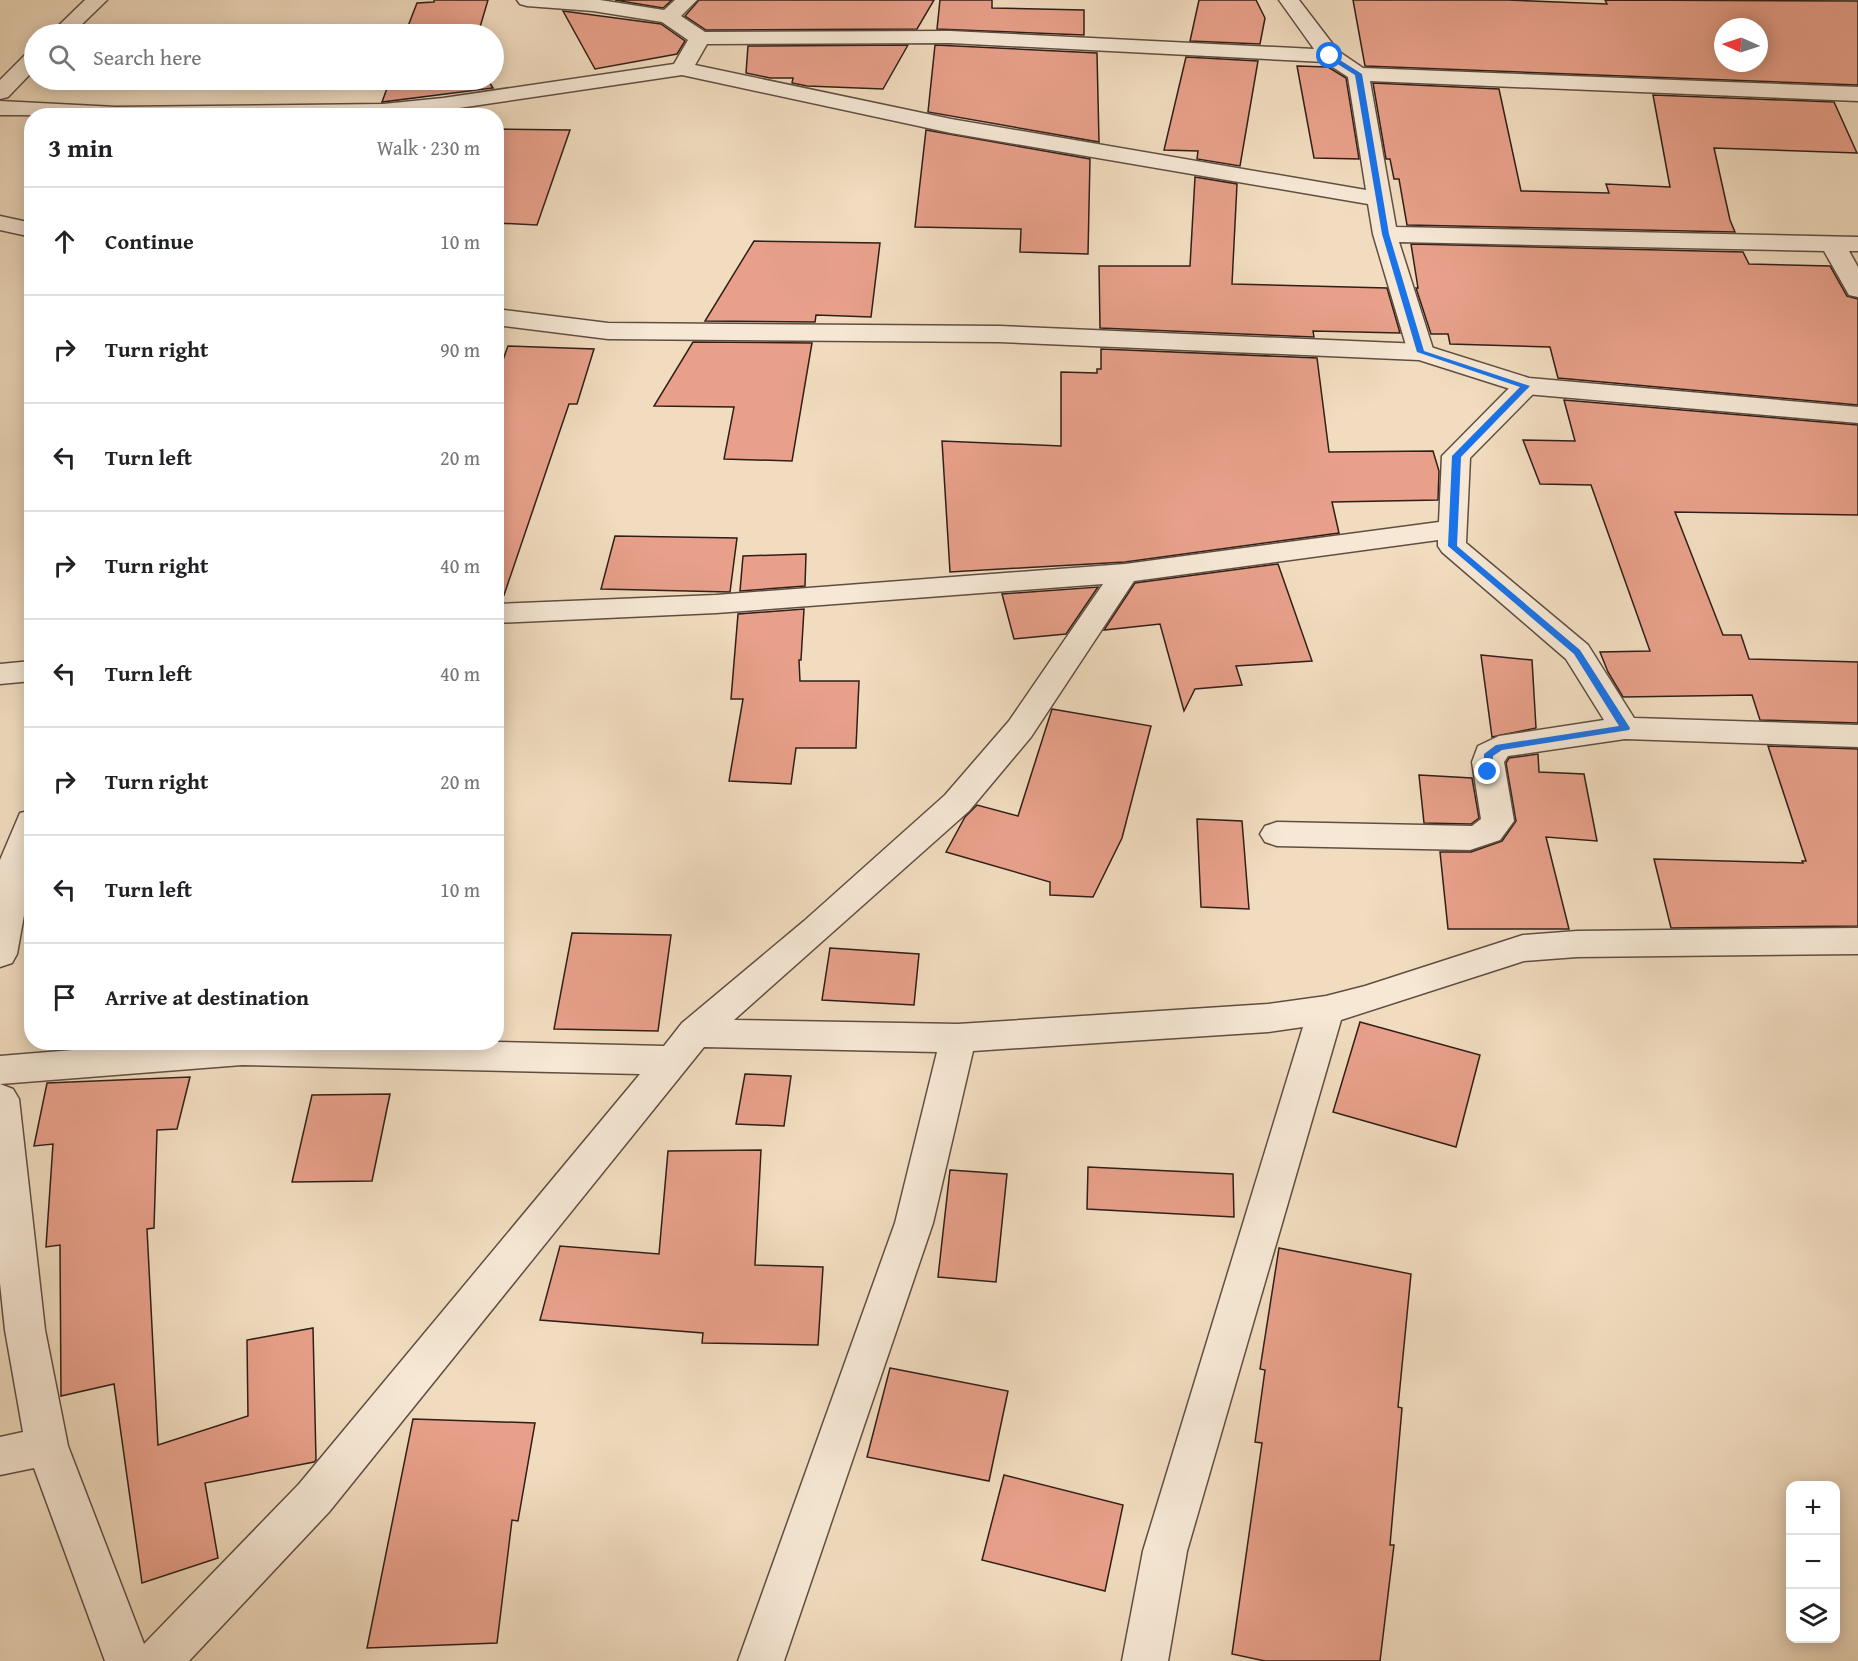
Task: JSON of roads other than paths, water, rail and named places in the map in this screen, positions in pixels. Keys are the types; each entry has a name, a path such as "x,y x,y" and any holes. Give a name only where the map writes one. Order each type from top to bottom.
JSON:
{"street":[{"path":"71,24 97,0"},
{"path":"527,0 593,5 668,17 700,38 950,37 1330,56"},
{"path":"668,17 687,0"},
{"path":"1289,0 1330,56 1358,74 1858,94"},
{"path":"682,69 700,38"},
{"path":"0,92 24,69"},
{"path":"453,108 682,69 951,126 1380,199"},
{"path":"1358,74 1385,234 1421,352"},
{"path":"0,108 24,109"},
{"path":"0,224 24,228"},
{"path":"1385,234 1858,244"},
{"path":"1833,244 1858,290"},
{"path":"504,317 608,331 999,334 1421,352 1526,386 1858,416"},
{"path":"1526,386 1456,456 1452,546 1577,652 1625,728"},
{"path":"504,614 716,604 1125,573 1453,529"},
{"path":"159,1661 250,1562 314,1498 684,1047 957,803 1020,729 1125,573"},
{"path":"0,674 24,672"},
{"path":"1277,834 1474,839 1491,832 1497,821 1488,772 1489,754 1499,747 1625,728 1773,735 1858,736"},
{"path":"0,954 17,858 24,841"},
{"path":"504,1049 684,1047 958,1038 1268,1017 1326,1010 1523,948 1577,944 1858,941"},
{"path":"1145,1661 1165,1551 1326,1010"},
{"path":"761,1661 914,1223 958,1038"},
{"path":"0,1070 242,1051 352,1050"},
{"path":"0,1100 25,1330 47,1446 128,1661"},
{"path":"0,1456 47,1446"}]}
